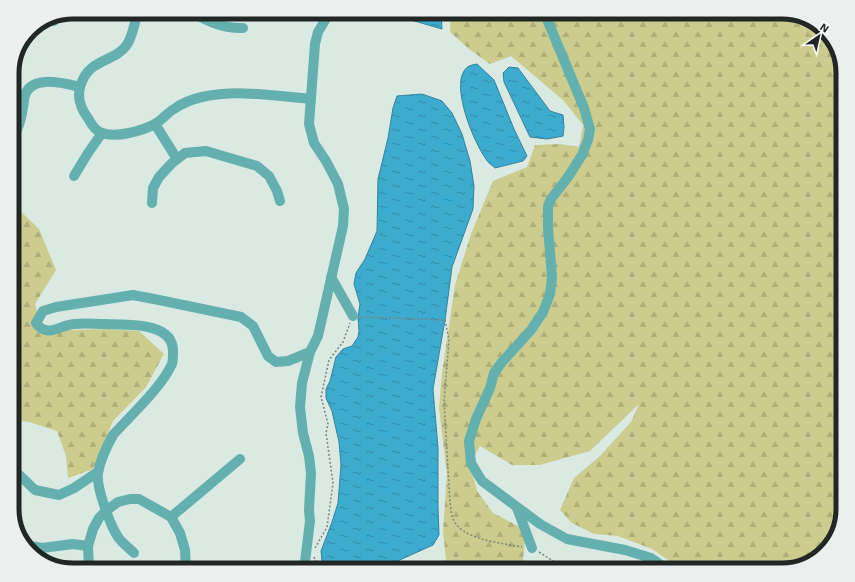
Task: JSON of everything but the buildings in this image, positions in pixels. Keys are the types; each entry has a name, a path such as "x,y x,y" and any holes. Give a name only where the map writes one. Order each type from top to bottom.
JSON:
{"street":[{"path":"136,19 131,37 126,47 91,69 84,78 80,87 79,101 81,106 93,126 102,133 114,134 135,132 155,124 175,108 200,97 223,94 255,94 311,99"},
{"path":"204,19 232,28 243,28"},
{"path":"305,563 310,521 309,510 311,473 309,456 302,433 300,407 302,383 310,352 318,336 343,226 344,209 338,184 314,143 309,124 315,44 318,32 326,19"},
{"path":"547,19 584,108 590,129 588,140 582,155 568,177 551,199 548,206 552,277 550,294 543,312 531,330 494,373 490,388 468,441 471,463 482,481 540,524 567,538 625,550 652,558 659,563"},
{"path":"19,126 24,108 24,99 27,91 34,85 44,81 58,82 80,87"},
{"path":"155,124 177,159"},
{"path":"74,176 102,133"},
{"path":"152,203 153,188 156,182 172,163 185,153 206,151 256,166 269,176 280,201"},
{"path":"331,277 353,316"},
{"path":"134,553 119,538 112,526 98,487 98,472 107,446 113,435 164,379 173,362 173,347 168,337 148,326 73,324 49,331 40,329 36,323 43,311 56,307 133,295 140,296 241,317 253,326 268,356 276,362 288,361 310,352"},
{"path":"171,517 240,460"},
{"path":"19,475 35,490 59,495 74,488 98,472"},
{"path":"89,563 88,546 93,529 99,518 118,502 130,499 139,499 171,517 180,533 185,550 186,563"},
{"path":"517,508 536,550"},
{"path":"35,547 42,548 73,544 88,546"}],"path":[{"path":"314,550 327,527 333,482 326,433 328,424 321,397 329,360 343,342 353,316 445,320"},
{"path":"536,550 556,563"},
{"path":"314,557 317,563"}],"green space":[{"path":"451,19 789,19 812,28 827,43 833,56 836,73 836,516 827,539 812,554 799,560 782,563 673,563 652,549 618,536 594,534 572,523 560,510 574,478 600,456 631,422 639,404 590,451 540,465 512,465 480,446 470,463 477,491 493,513 526,530 523,560 518,563 446,563 443,531 447,474 439,408 442,373 455,285 471,234 493,181 527,167 535,145 560,144 579,147 583,125 564,101 511,56 490,64 469,49 450,32"},
{"path":"19,210 39,229 56,270 35,304 41,324 67,330 107,329 139,331 164,354 146,387 113,421 93,469 68,478 66,456 57,431 29,422 19,421"}],"water":[{"path":"407,19 441,19 442,29"},
{"path":"477,64 494,80 527,156 523,161 495,168 489,163 476,141 466,116 461,90 461,79 466,68"},
{"path":"509,67 518,68 550,111 563,115 563,136 547,139 530,137 504,82 503,73"},
{"path":"422,94 442,101 452,113 462,134 470,161 474,186 473,209 452,267 445,320 433,389 438,448 439,535 433,545 393,563 327,563 322,561 321,551 338,503 341,465 339,442 332,411 326,398 326,389 330,381 336,357 343,349 352,346 358,337 358,317 360,304 354,284 356,273 365,259 377,231 378,179 388,138 393,108 397,96"}]}
